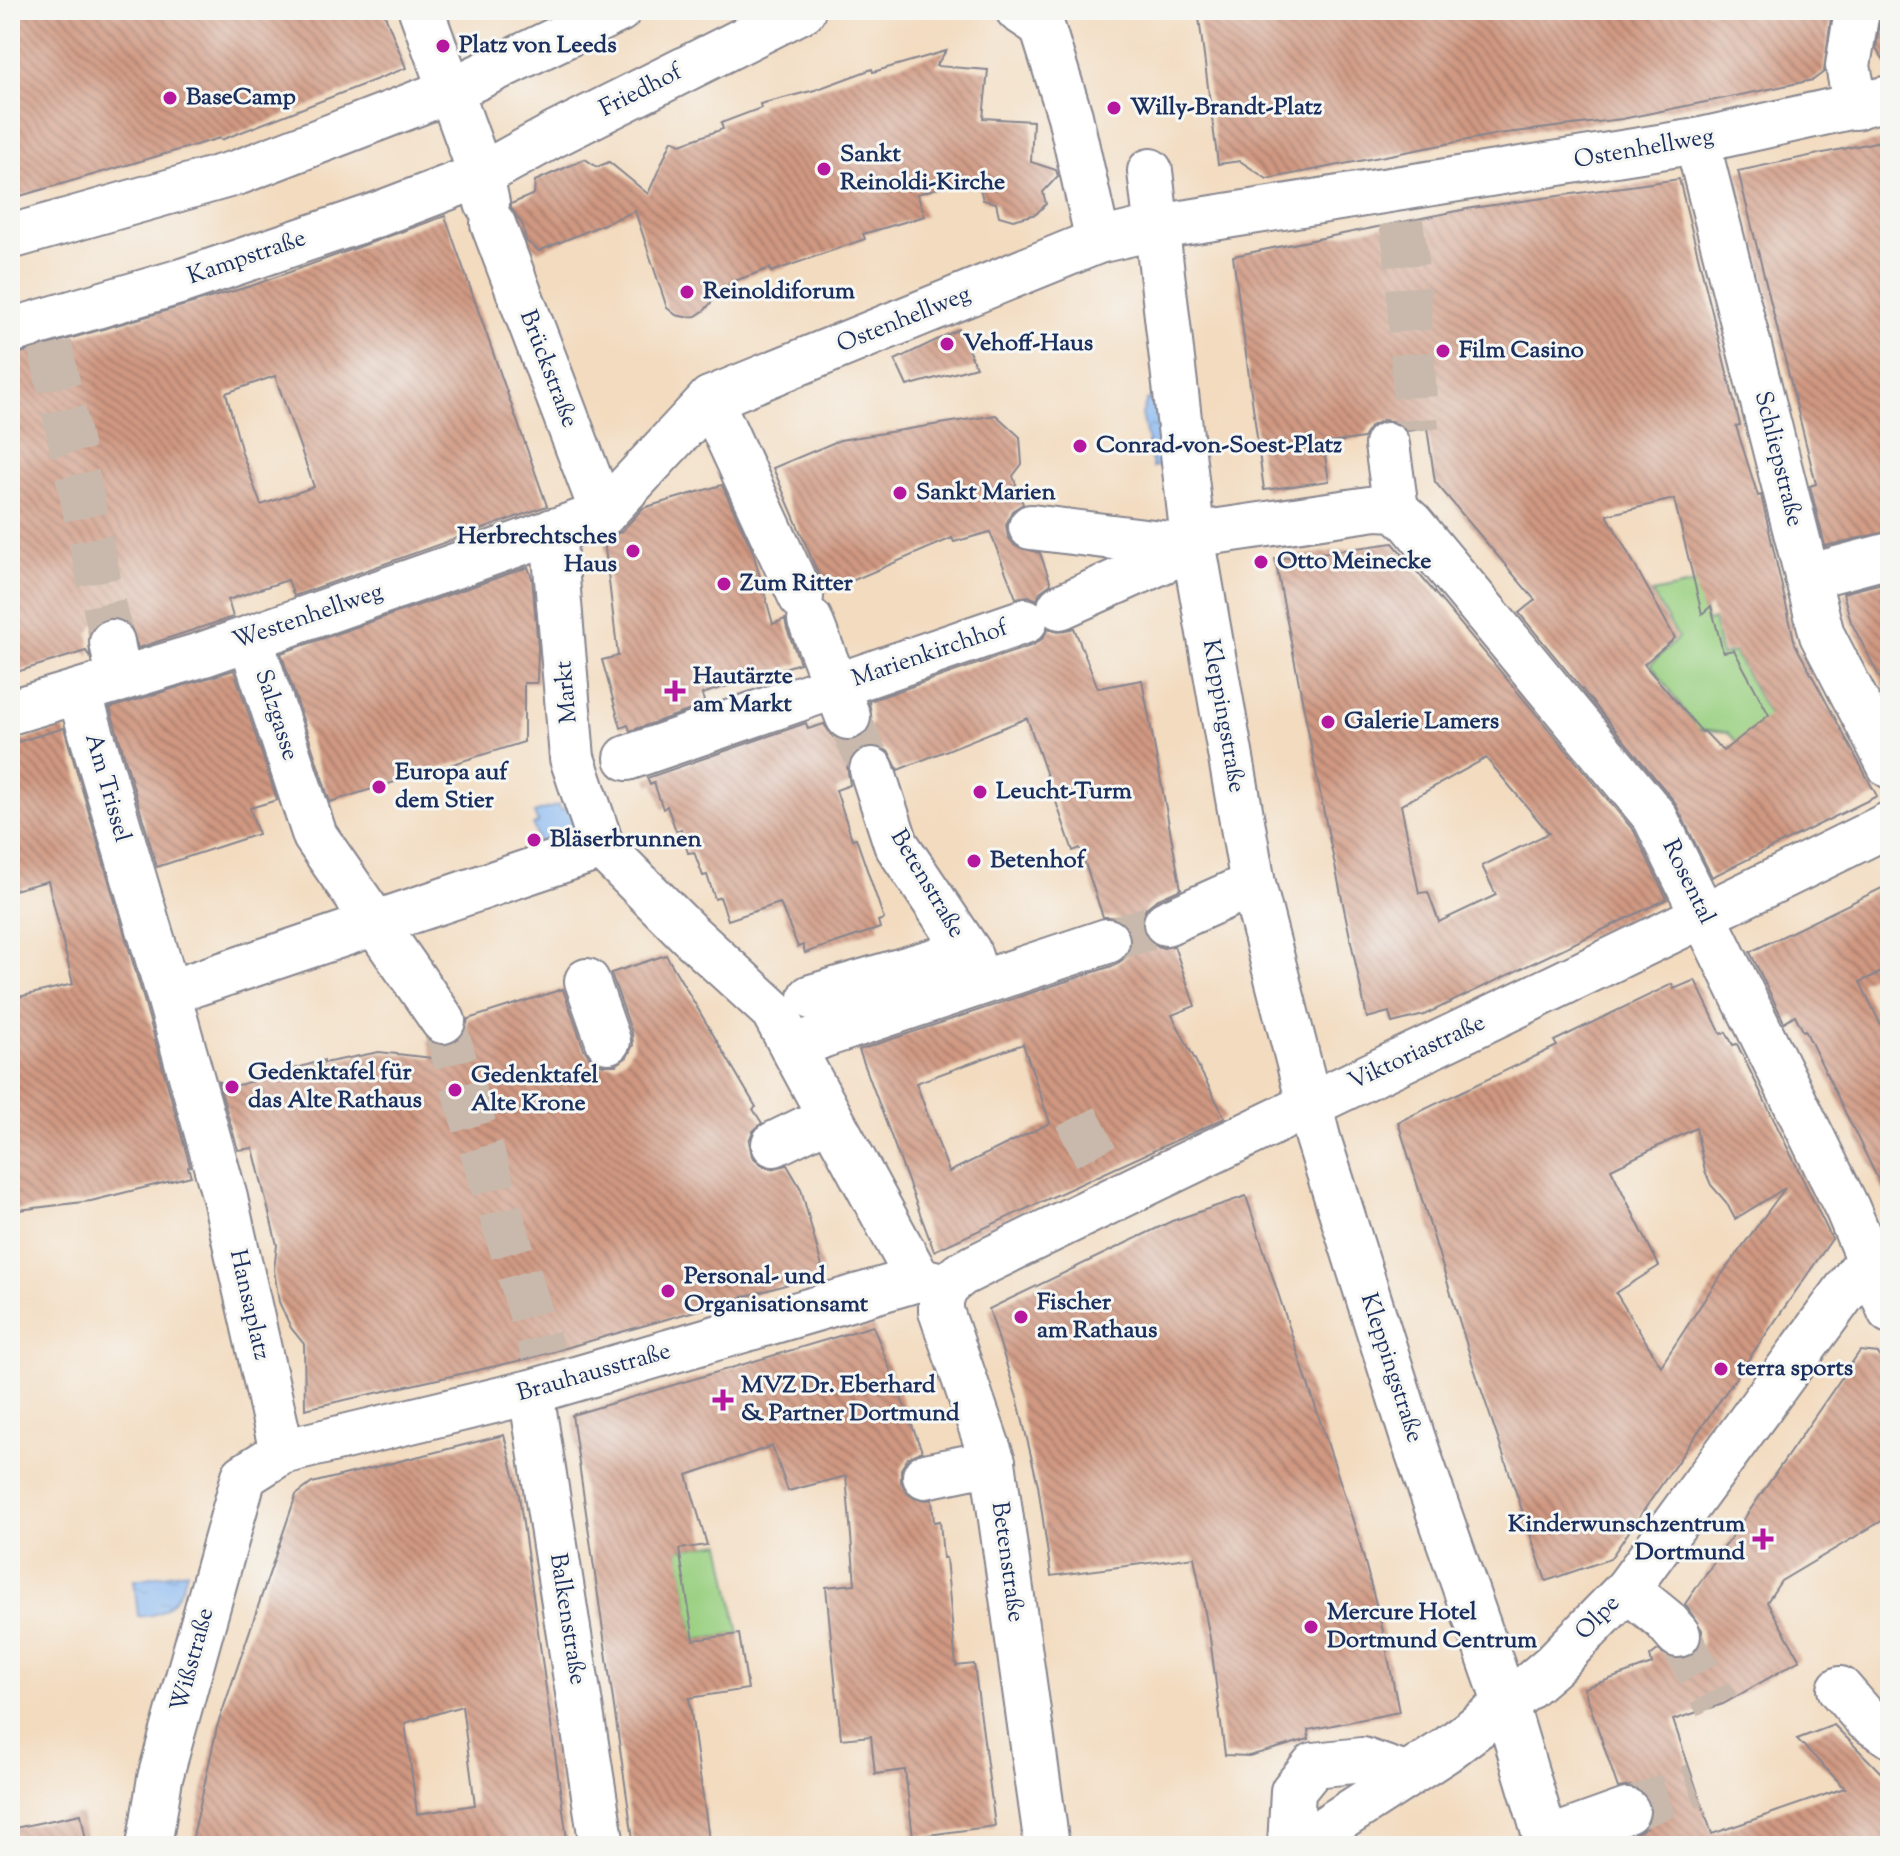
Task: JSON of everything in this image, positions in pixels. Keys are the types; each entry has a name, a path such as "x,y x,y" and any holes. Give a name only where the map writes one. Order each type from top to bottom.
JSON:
{"street":[{"name":"Brückstraße","path":"421,10 488,204 603,514"},
{"path":"10,237 239,172 449,91 619,10"},
{"name":"Friedhof","path":"488,204 554,135 803,10"},
{"path":"1018,10 1042,26 1070,116 1098,241"},
{"path":"1857,10 1848,66 1873,102"},
{"name":"Ostenhellweg","path":"603,514 710,399 1098,241 1158,227 1398,206 1873,102"},
{"name":"Schliepstraße","path":"1697,141 1822,635 1890,766"},
{"path":"1150,171 1158,227"},
{"name":"Kampstraße","path":"35,332 371,217 488,204"},
{"name":"Kleppingstraße","path":"1158,227 1193,541 1253,884 1318,1138 1413,1439 1506,1705 1547,1843"},
{"name":"Marienkirchhof","path":"710,399 806,608 842,702 1042,614 1193,541"},
{"path":"1031,527 1193,541 1376,508 1396,509 1407,438"},
{"name":"Rosental","path":"1396,509 1411,523 1655,817 1847,1208 1879,1253 1890,1311"},
{"name":"Westenhellweg","path":"10,712 103,671 250,638 603,514"},
{"name":"Markt","path":"553,531 572,758 602,847 689,934"},
{"path":"1807,577 1890,555"},
{"name":"Salzgasse","path":"250,638 315,836 377,925"},
{"name":"Am Trissel","path":"103,671 134,883 168,993"},
{"path":"627,758 842,702"},
{"name":"Betenstraße","path":"689,934 824,1035 903,992 974,967 896,844 872,770"},
{"name":"Viktoriastraße","path":"932,1282 961,1274 1110,1185 1310,1103 1705,916 1890,824"},
{"path":"168,993 602,847"},
{"path":"1166,923 1253,884"},
{"path":"377,925 443,1021"},
{"path":"974,967 1107,941"},
{"path":"587,981 608,1041"},
{"name":"Hansaplatz","path":"168,993 214,1158 282,1452"},
{"name":"Betenstraße","path":"796,1014 830,1117 941,1300 941,1311 993,1462 1039,1845"},
{"path":"774,1144 830,1117"},
{"name":"Olpe","path":"1298,1846 1445,1751 1553,1665 1627,1589 1879,1253"},
{"name":"Brauhausstraße","path":"244,1476 282,1452 531,1392 932,1282"},
{"name":"Balkenstraße","path":"531,1392 602,1846"},
{"path":"925,1476 993,1462"},
{"name":"Wißstraße","path":"149,1846 160,1778 244,1476"},
{"path":"1627,1589 1665,1620 1678,1635"},
{"path":"1840,1689 1866,1719 1890,1735"},
{"path":"1290,1846 1293,1791 1314,1765 1362,1760 1405,1775"},
{"path":"1547,1843 1627,1811"}],"green space":[{"path":"1700,583 1707,621 1713,620 1721,655 1734,652 1779,734 1746,753 1728,732 1697,729 1651,664 1678,638 1652,593"},
{"path":"721,1543 739,1634 694,1640 678,1549"}],"water":[{"path":"1156,396 1184,461 1153,467 1142,414 1147,400"},
{"name":"Bläserbrunnen","path":"559,805 561,810 571,807 578,831 573,833 575,843 541,848 533,825 538,823 534,813"},
{"path":"187,1571 181,1589 171,1604 156,1614 138,1616 134,1580"}],"building":[{"name":"BaseCamp","path":"10,10 383,10 406,68 221,140 10,199"},
{"path":"1198,10 1832,10 1824,72 1813,80 1622,119 1498,134 1267,179 1240,161 1218,164"},
{"path":"1881,10 1890,10 1890,69 1876,48"},
{"name":"Sankt Reinoldi-Kirche","path":"946,51 936,66 988,70 983,118 1033,121 1031,162 1056,170 1058,176 1043,192 1046,204 1036,214 1013,220 999,216 996,203 983,200 977,177 917,194 925,216 863,234 865,239 771,272 770,268 729,283 725,292 721,290 705,310 696,316 685,317 667,308 635,211 539,251 526,241 523,226 511,208 511,204 534,194 535,181 585,159 597,167 609,162 648,194 672,140 681,144 723,129 721,123 761,108 760,104 815,90 872,69 873,72"},
{"path":"1890,139 1890,531 1825,546 1810,486 1816,484 1738,171"},
{"path":"1679,179 1740,425 1736,426 1758,496 1761,495 1795,644 1877,796 1712,877 1674,801 1519,613 1535,600 1435,482 1427,428 1408,431 1397,422 1383,420 1371,426 1363,438 1323,444 1329,481 1264,490 1233,256 1472,208","holes":["1674,499 1702,614 1711,606 1723,652 1734,650 1769,715 1723,751 1702,732 1644,664 1675,638 1607,515"]},
{"path":"445,216 547,506 294,596 288,580 228,600 233,617 138,648 130,625 120,618 107,618 96,623 89,633 90,658 86,651 10,674 10,356 251,286","holes":["275,376 314,487 261,505 242,453 226,393"]},
{"name":"Vehoff-Haus","path":"959,329 976,367 907,386 895,360"},
{"name":"Sankt Marien","path":"996,415 1020,437 1022,464 1013,476 1023,504 1012,511 1006,525 1008,537 1015,546 1040,553 1051,584 1040,592 1037,600 1029,596 1016,598 990,532 954,542 952,538 826,592 773,468 840,440"},
{"path":"722,485 753,552 773,624 785,619 800,663 702,694 705,705 630,731 628,725 621,728 602,660 618,656 604,540 621,532 643,508"},
{"path":"1393,543 1634,831 1667,899 1424,1015 1392,1023 1389,1012 1367,1018 1275,559","holes":["1486,758 1549,833 1482,866 1496,895 1439,922 1428,892 1419,893 1401,805"]},
{"path":"528,567 532,578 538,647 537,683 524,683 524,742 330,802 281,653"},
{"path":"1890,581 1890,697 1851,622 1843,593"},
{"path":"1048,628 1058,632 1074,628 1098,688 1142,680 1181,889 1146,908 1141,920 1143,932 1152,944 1163,948 1174,946 1195,1006 1172,1015 1225,1118 934,1251 859,1050 1115,965 1126,957 1132,945 1131,934 1124,923 1113,917 1103,917 1080,848 1073,851 1027,718 898,770 889,752 878,746 865,746 854,753 847,766 850,785 836,790 884,919 878,921 880,928 805,953 803,945 798,947 780,903 728,920 720,897 715,899 707,875 703,876 694,852 688,853 681,829 676,831 667,806 663,809 654,783 650,785 647,778 806,723 808,729 824,724 833,737 845,742 856,740 867,733 872,722 869,701 1033,645 1043,638","holes":["1023,1044 1050,1123 949,1172 916,1083"]},
{"path":"234,670 277,800 250,808 258,834 157,867 110,708"},
{"path":"64,728 144,1000 191,1176 91,1201 10,1211 10,999 73,984 48,881 10,891 10,744"},
{"path":"1890,884 1890,968 1860,982 1890,1044 1890,1204 1805,1030 1795,1015 1784,1022 1750,952"},
{"path":"666,955 756,1107 753,1109 762,1123 753,1131 749,1141 752,1156 771,1169 787,1165 801,1189 824,1274 527,1359 305,1409 304,1344 291,1328 279,1302 274,1270 277,1245 253,1148 238,1150 218,1081 232,1087 324,1060 324,1063 379,1052 433,1058 427,1040 444,1046 457,1042 465,1032 468,1019 563,989 584,1049 591,1059 603,1065 616,1065 627,1057 633,1045 632,1033 611,973"},
{"path":"1695,980 1721,1034 1726,1032 1733,1045 1737,1044 1832,1239 1610,1559 1546,1581 1472,1362 1398,1122 1557,1046 1554,1041 1672,984 1674,989","holes":["1696,1128 1705,1171 1735,1219 1785,1188 1714,1285 1661,1366 1616,1293 1659,1266 1611,1169"]},
{"path":"1246,1196 1358,1536 1382,1627 1399,1712 1308,1730 1309,1739 1249,1756 1225,1755 1210,1638 1194,1557 1051,1576 1038,1485 1018,1401 989,1309 1172,1221"},
{"path":"873,1326 922,1451 908,1458 901,1469 901,1482 907,1493 916,1499 932,1500 934,1522 940,1521 956,1666 974,1664 995,1826 913,1837 905,1770 875,1774 871,1736 841,1739 826,1587 855,1584 846,1476 788,1491 772,1446 687,1475 707,1545 679,1549 694,1640 739,1634 748,1689 689,1698 710,1846 634,1846 572,1415"},
{"path":"1860,1351 1878,1353 1890,1380 1890,1516 1781,1581 1767,1602 1800,1660 1723,1704 1673,1720 1712,1834 1845,1788 1797,1739 1834,1725 1890,1782 1890,1846 1639,1846 1635,1835 1646,1827 1652,1815 1651,1803 1643,1792 1631,1786 1618,1788 1584,1688 1652,1664 1650,1656 1658,1650 1671,1659 1683,1659 1695,1653 1702,1642 1702,1630 1685,1604"},
{"path":"504,1435 519,1495 568,1846 191,1846 217,1727 296,1495 312,1483","holes":["462,1706 475,1805 417,1814 405,1723"]},
{"path":"81,1814 87,1846 10,1846 10,1829"}],"tunnel":[{"path":"1401,222 1406,255 1417,430"},
{"path":"50,345 112,642"},
{"path":"848,717 872,770"},
{"path":"1107,941 1166,923"},
{"path":"443,1021 543,1354"},
{"path":"1076,1117 1104,1172"},
{"path":"1678,1635 1717,1705"},
{"path":"1627,1811 1695,1785"}],"place":[{"name":"Platz von Leeds","path":"443,46"},
{"name":"BaseCamp","path":"170,98"},
{"name":"Willy-Brandt-Platz","path":"1114,108"},
{"name":"Sankt Reinoldi-Kirche","path":"824,169"},
{"name":"Reinoldiforum","path":"687,292"},
{"name":"Vehoff-Haus","path":"947,344"},
{"name":"Film Casino","path":"1443,351"},
{"name":"Conrad-von-Soest-Platz","path":"1080,446"},
{"name":"Sankt Marien","path":"900,493"},
{"name":"Herbrechtsches Haus","path":"633,551"},
{"name":"Otto Meinecke","path":"1261,562"},
{"name":"Zum Ritter","path":"724,584"},
{"name":"Hautärzte am Markt","path":"675,691"},
{"name":"Galerie Lamers","path":"1328,722"},
{"name":"Europa auf dem Stier","path":"379,787"},
{"name":"Leucht-Turm","path":"980,792"},
{"name":"Bläserbrunnen","path":"534,840"},
{"name":"Betenhof","path":"974,861"},
{"name":"Gedenktafel für das Alte Rathaus","path":"232,1087"},
{"name":"Gedenktafel Alte Krone","path":"455,1090"},
{"name":"Personal- und Organisationsamt","path":"668,1291"},
{"name":"Fischer am Rathaus","path":"1021,1317"},
{"name":"terra sports","path":"1721,1369"},
{"name":"MVZ Dr. Eberhard & Partner Dortmund","path":"723,1400"},
{"name":"Kinderwunschzentrum Dortmund","path":"1763,1539"},
{"name":"Mercure Hotel Dortmund Centrum","path":"1311,1627"}]}
